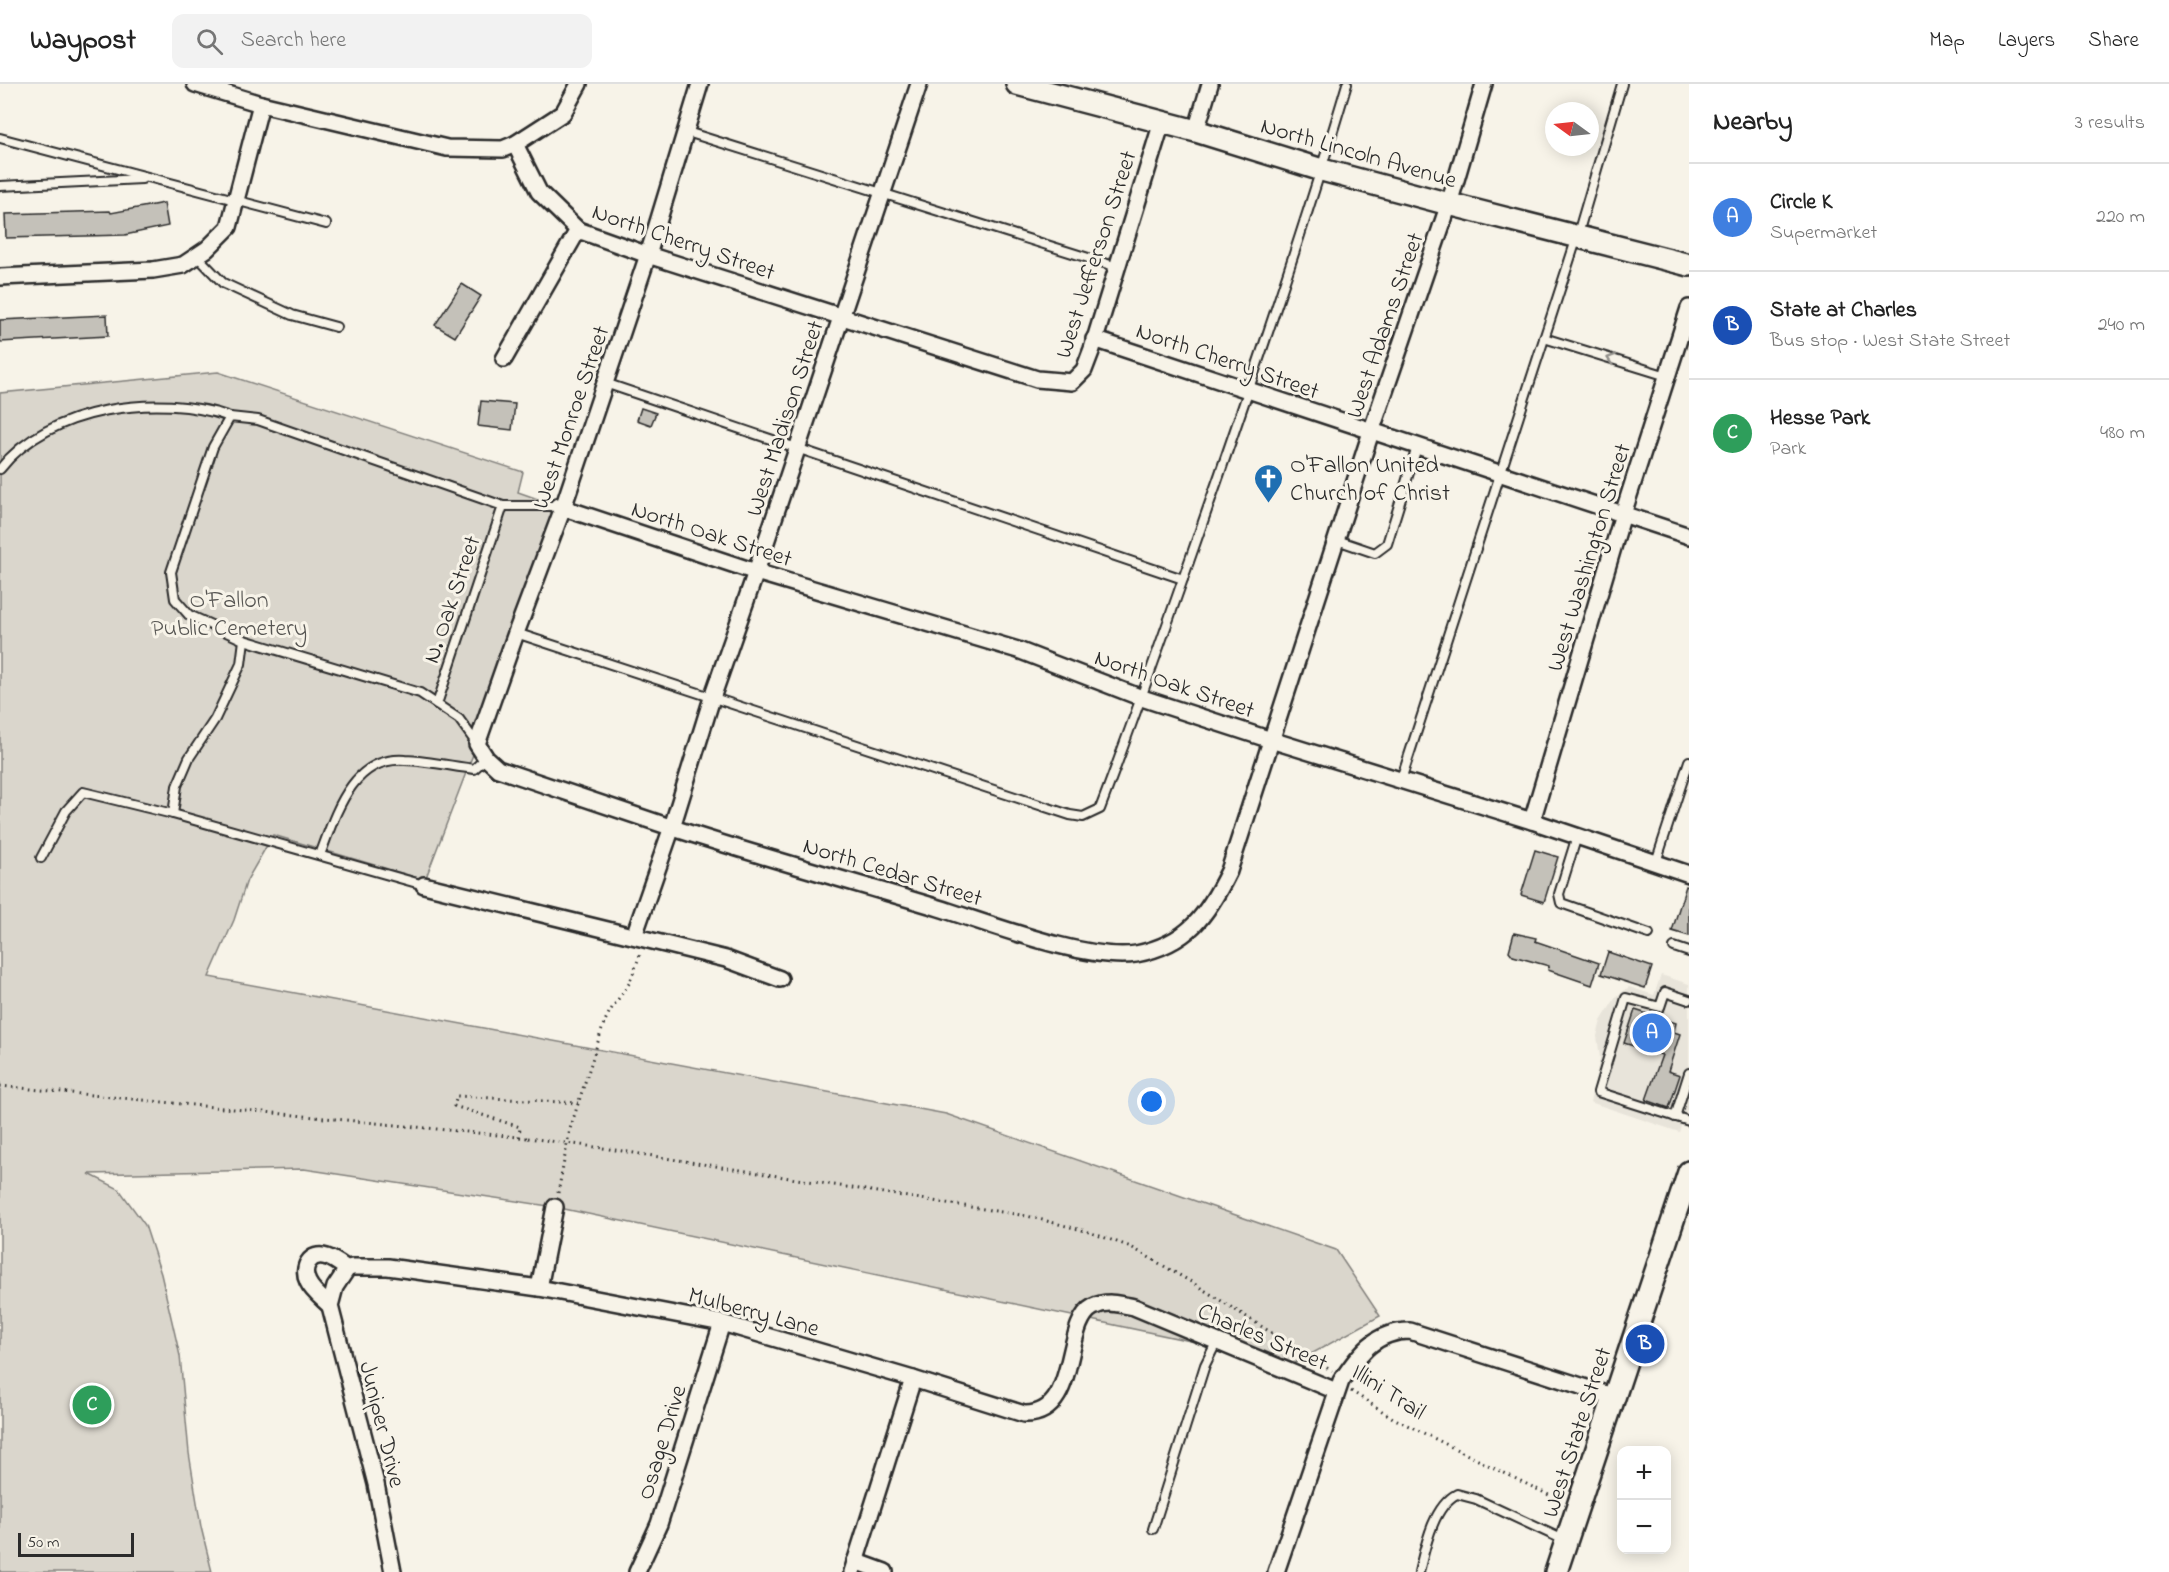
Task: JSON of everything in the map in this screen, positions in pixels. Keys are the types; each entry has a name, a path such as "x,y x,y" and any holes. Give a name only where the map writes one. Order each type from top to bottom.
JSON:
{"main road":[{"name":"North Lincoln Avenue","path":"1017,84 1067,94 1322,170 1689,265"},
{"name":"West State Street","path":"1556,1572 1689,1172"}],"street":[{"path":"195,84 261,104 447,148 503,149 515,144 563,113 579,84"},
{"name":"West Monroe Street","path":"477,744 605,383 648,255 700,84"},
{"name":"West Madison Street","path":"639,938 712,698 884,194 919,84"},
{"path":"1196,131 1210,84"},
{"name":"West Adams Street","path":"1240,838 1371,432 1449,204 1484,84"},
{"path":"0,277 153,270 183,265 197,256 229,227 261,104"},
{"name":"West Jefferson Street","path":"1055,382 1072,382 1084,370 1162,122"},
{"name":"North Cherry Street","path":"515,144 539,192 578,230 840,318 1037,380 1055,382"},
{"path":"504,359 578,230"},
{"name":"West Washington Street","path":"1532,821 1623,514 1689,308"},
{"name":"North Cherry Street","path":"1094,339 1689,536"},
{"name":"North Oak Street","path":"560,507 756,572 1018,650 1142,698 1271,741 1532,821 1689,874"},
{"path":"477,744 486,758"},
{"name":"North Cedar Street","path":"486,758 498,769 672,827 1041,939 1104,954 1135,954 1167,945 1196,925 1215,902 1230,870 1240,838"},
{"path":"424,885 726,959 780,979"},
{"path":"539,1288 555,1206"},
{"name":"Mulberry Lane","path":"330,1306 308,1283 305,1270 307,1262 316,1256 324,1256 347,1269 388,1267 539,1288 722,1323 1024,1414 1036,1415 1047,1408 1057,1397 1065,1378 1082,1319"},
{"name":"Juniper Drive","path":"347,1269 335,1287 330,1306 376,1484 393,1572"},
{"name":"Charles Street","path":"1082,1319 1091,1308 1105,1303 1134,1307 1216,1341 1338,1386 1352,1364 1376,1339 1395,1331 1410,1331 1615,1396"},
{"name":"Osage Drive","path":"637,1572 659,1524 722,1323"},
{"path":"885,1572 854,1567 913,1379"},
{"path":"1276,1572 1338,1386"}],"lane":[{"path":"516,633 1070,815 1083,817 1100,809 1142,698 1248,390 1322,170 1347,84"},
{"path":"1401,780 1577,237 1622,84"},
{"path":"684,131 1117,267"},
{"path":"0,138 326,224"},
{"path":"0,186 151,179"},
{"path":"197,256 224,283 292,315 336,327"},
{"path":"1544,338 1667,376"},
{"path":"605,383 1183,579"},
{"name":"North Oak Street","path":"0,469 28,441 82,415 110,410 168,407 203,410 230,417 258,420 503,506 560,507"},
{"path":"230,417 213,447 171,573 175,599 189,615 244,640 420,693 459,719 477,744"},
{"path":"1337,540 1375,553 1387,544 1417,447"},
{"name":"N. Oak Street","path":"436,704 503,506"},
{"path":"173,814 177,786 189,758 215,719 241,664 244,640"},
{"path":"320,855 339,804 361,774 380,764 402,759 474,769 486,758"},
{"path":"1656,862 1689,761"},
{"path":"41,858 66,811 83,792 173,814 424,885"},
{"path":"1577,836 1559,894 1561,903 1649,934"},
{"path":"1674,947 1689,952"},
{"path":"1689,1000 1665,992 1660,1007 1626,998 1598,1092 1689,1121"},
{"path":"1675,1117 1689,1073"},
{"path":"1153,1529 1205,1365 1216,1341"},
{"path":"1419,1572 1428,1535 1448,1498 1457,1494 1476,1499 1567,1541"}],"path":[{"path":"555,1206 570,1129 578,1103 604,1023 630,982 639,938"},
{"name":"Illini Trail","path":"0,1086 519,1137 603,1148 1027,1216 1086,1231 1131,1246 1331,1371 1338,1386 1347,1389 1393,1418 1578,1509"},
{"path":"519,1137 520,1127 454,1107 457,1096 578,1103"}],"shaded area":[{"path":"1661,975 1689,984 1689,1104 1679,1132 1590,1102 1600,1058 1597,1036 1601,1021 1616,997 1629,987 1654,995"}],"green space":[{"name":"O'Fallon Public Cemetery","path":"218,372 523,472 518,492 558,506 477,744 425,880 273,835 247,880 234,920 209,977 946,1114 1336,1250 1380,1316 1295,1363 555,1207 304,1169 89,1174 119,1189 145,1225 161,1274 180,1356 189,1453 201,1527 212,1572 0,1572 0,393"}],"building":[{"path":"164,203 168,226 125,235 6,238 5,214 110,211 111,213"},
{"path":"462,284 481,296 455,337 435,325"},
{"path":"107,315 108,336 0,342 0,320"},
{"path":"481,401 515,404 512,430 478,426"},
{"path":"641,408 656,413 651,425 637,420"},
{"path":"1535,850 1558,857 1544,902 1521,895"},
{"path":"1686,886 1689,887 1689,936 1672,931"},
{"path":"1514,933 1536,938 1535,941 1599,963 1592,985 1548,970 1549,966 1513,956 1509,951"},
{"path":"1608,952 1652,967 1645,988 1601,974"},
{"path":"1635,1010 1676,1023 1674,1032 1680,1034 1668,1071 1680,1075 1669,1108 1646,1100 1662,1055 1624,1043"}],"place":[{"name":"O'Fallon United Church of Christ","path":"1269,504"},
{"name":"Circle K","path":"1652,1033"},
{"name":"State at Charles","path":"1645,1344"},
{"name":"Hesse Park","path":"92,1405"}]}
